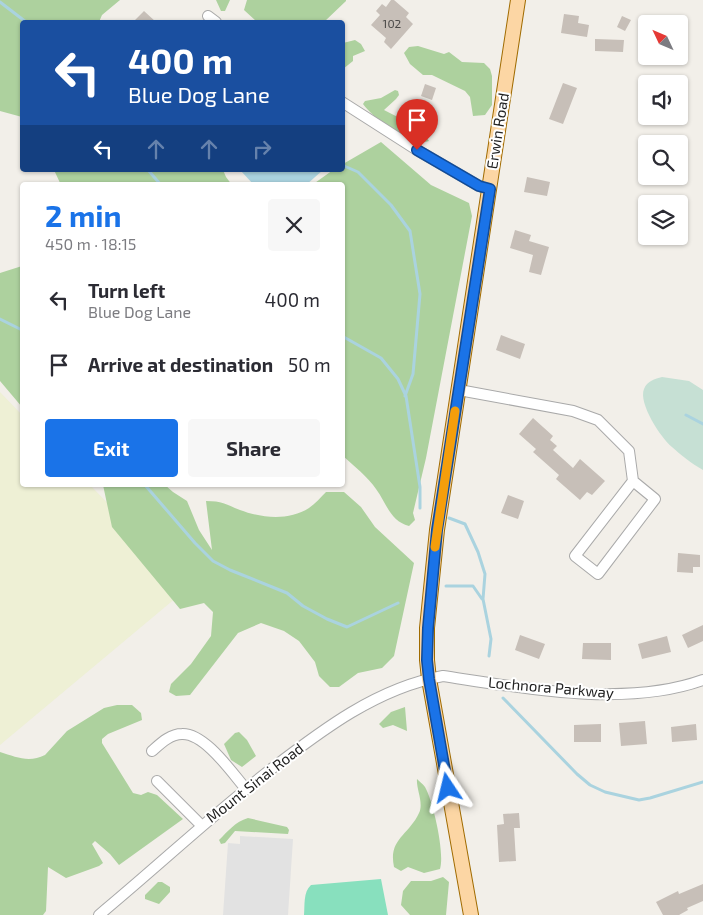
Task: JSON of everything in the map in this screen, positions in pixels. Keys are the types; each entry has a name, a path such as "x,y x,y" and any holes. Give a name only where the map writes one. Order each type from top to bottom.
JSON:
{"main road":[{"name":"Erwin Road","path":"471,915 429,679 426,645 437,530 518,0"}],"street":[{"path":"345,104 417,150 479,186 490,189"},
{"path":"459,390 573,411 598,420 629,451 633,481 655,499 598,574 575,556 633,481"},
{"name":"Lochnora Parkway","path":"429,679 443,676 563,692 624,694 676,688 703,680"},
{"name":"Mount Sinai Road","path":"99,915 246,789 292,753 344,716 400,688 429,679"},
{"path":"152,751 166,740 181,734 194,735 206,743 246,789"},
{"path":"157,781 202,826"}],"green space":[{"path":"0,0 120,0 102,15 100,20 20,20 20,116 0,111"},
{"path":"216,0 230,0 225,11 221,11"},
{"path":"247,0 346,0 326,20 255,20 244,10"},
{"path":"355,40 361,44 365,51 353,56 353,61 345,67 345,42"},
{"path":"418,46 444,54 449,52 462,62 484,63 490,69 492,76 492,105 485,115 473,116 470,97 465,91 432,75 423,75 410,64 404,53 409,47"},
{"path":"395,90 398,91 399,95 384,110 421,129 429,141 421,142 403,136 375,117 363,104 365,101 381,98"},
{"path":"381,142 431,185 469,203 472,216 426,458 413,513 415,520 409,526 393,516 373,485 345,458 345,182 316,182 330,172 345,172 345,163"},
{"path":"55,172 224,172 230,182 60,182"},
{"path":"20,267 20,405 0,381 0,273"},
{"path":"662,377 689,381 703,390 703,470 667,442 647,411 643,395 645,386 649,382"},
{"path":"0,392 20,413 20,487 92,487 189,587 0,745"},
{"path":"103,487 167,487 187,501 199,530 212,550 206,501 220,502 257,515 275,517 301,512 309,508 326,492 344,492 361,507 375,527 414,563 394,656 382,668 358,673 339,687 330,687 319,676 315,662 299,641 284,631 261,623 238,633 190,695 176,696 169,692 171,684 191,664 211,636 213,612 204,603 180,609 112,527"},
{"path":"117,705 132,705 141,713 142,720 108,734 102,739 102,743 133,793 141,795 148,792 157,795 183,819 119,865 95,841 92,844 103,863 99,866 66,878 48,867 46,911 43,915 0,915 0,752 28,759 45,755 67,731 104,708"},
{"path":"405,707 407,731 393,725 383,728 379,724 391,712"},
{"path":"239,732 247,740 256,756 242,767 231,760 224,744 235,733"},
{"path":"417,779 425,787 431,803 441,851 440,869 424,873 408,867 401,871 394,867 393,858 397,843 419,813 420,800"},
{"path":"248,818 287,827 289,830 288,834 235,831 225,843 221,844 219,840 229,830"},
{"path":"443,877 449,882 446,915 410,915 401,905 403,891 411,881 431,881"},
{"path":"381,879 388,915 304,915 306,895 311,885"},
{"path":"158,882 162,882 170,887 170,892 159,904 145,899 145,895"}],"shaded area":[{"path":"240,836 293,839 288,915 223,915 228,843 240,844"}],"water":[{"path":"242,172 321,172 309,182 251,182"}],"building":[{"path":"391,0 394,0 409,13 406,17 413,24 391,49 384,42 386,38 371,25 380,15 376,11 382,4 386,7"},
{"path":"144,11 154,20 135,20"},
{"path":"564,14 579,16 578,23 589,25 587,37 561,33"},
{"path":"622,16 631,20 625,31 617,27"},
{"path":"595,39 624,40 623,52 595,51"},
{"path":"563,83 577,88 563,124 549,119"},
{"path":"425,84 436,88 432,100 421,96"},
{"path":"527,177 550,182 547,196 524,192"},
{"path":"515,230 531,235 529,241 549,247 541,275 529,272 533,255 510,248"},
{"path":"501,335 525,344 520,359 496,350"},
{"path":"533,418 553,436 550,440 557,446 553,450 573,468 580,459 605,481 592,495 587,492 580,500 556,479 559,475 533,452 536,449 519,434"},
{"path":"508,495 524,501 518,519 501,513"},
{"path":"678,553 700,555 700,567 693,567 693,573 677,572"},
{"path":"703,625 703,641 688,648 682,635"},
{"path":"520,635 545,644 539,659 515,650"},
{"path":"667,636 671,652 642,659 638,644"},
{"path":"583,643 611,643 611,660 582,659"},
{"path":"645,721 647,744 621,746 619,723"},
{"path":"601,724 601,742 574,742 574,725"},
{"path":"696,724 697,740 672,742 671,727"},
{"path":"519,813 520,828 514,828 516,861 499,862 497,825 504,824 503,814"},
{"path":"703,884 703,901 687,908 688,910 679,915 663,915 656,902 678,891 679,894"}],"waterway":[{"path":"0,2 23,20"},
{"path":"345,166 358,172 391,205 410,231 420,294 413,374 405,396"},
{"path":"150,172 158,182"},
{"path":"0,319 20,329"},
{"path":"345,338 381,358 398,379 406,396 420,487 420,508"},
{"path":"686,415 703,424"},
{"path":"147,487 213,561 230,570 287,593 303,606 327,619 347,627 398,603"},
{"path":"449,518 465,524 478,552 485,574 483,599 491,639 489,656"},
{"path":"446,586 473,586 482,599"},
{"path":"503,698 577,774 590,785 605,792 639,800 703,782"}],"slow traffic":[{"path":"435,547 455,411"}],"route":[{"path":"417,150 479,186 490,189 437,530 426,645 429,679 448,788"}]}
